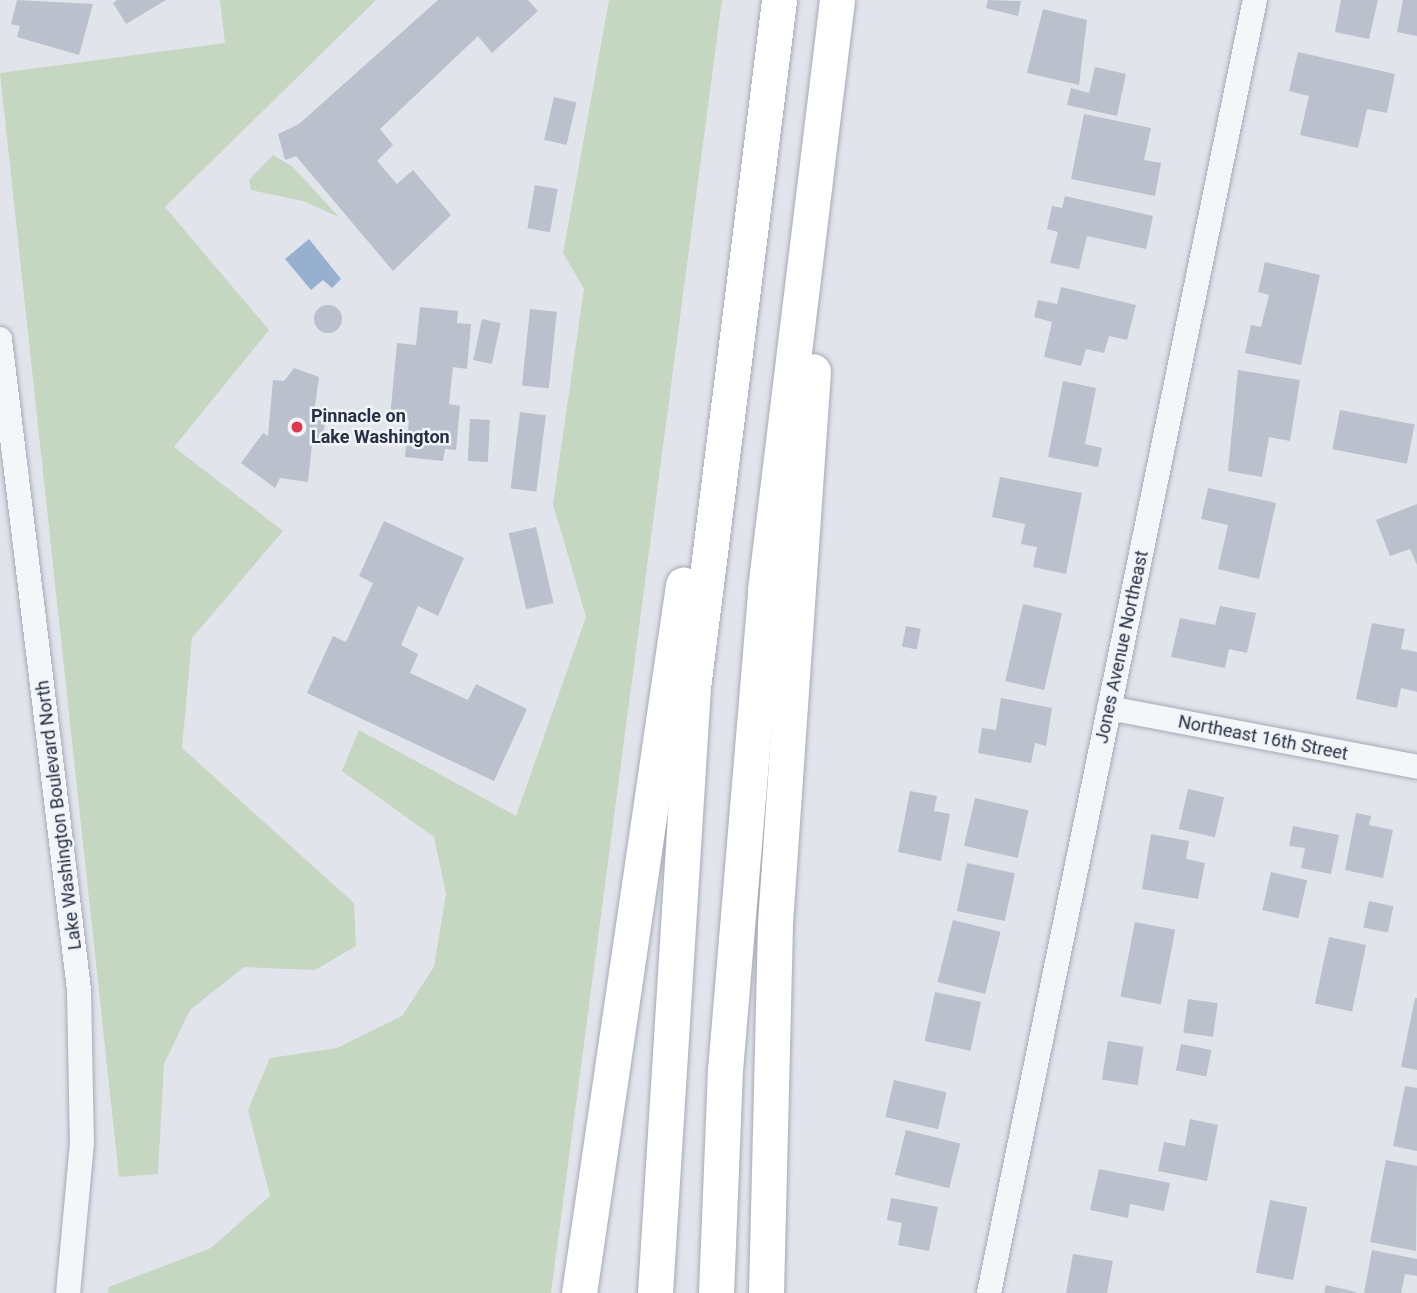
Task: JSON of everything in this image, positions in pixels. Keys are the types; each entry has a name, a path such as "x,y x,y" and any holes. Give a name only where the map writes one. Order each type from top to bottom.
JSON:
{"highway":[{"path":"655,1293 692,688 741,276 779,0"},
{"path":"716,1293 726,1056 765,589 836,5"},
{"path":"766,1293 775,923 836,5"},
{"path":"579,1293 645,815 741,276"}],"street":[{"name":"Jones Avenue Northeast","path":"989,1293 1255,0"},
{"name":"Lake Washington Boulevard North","path":"0,339 79,990 82,1143 68,1293"},
{"name":"Northeast 16th Street","path":"1109,708 1417,767"}],"green space":[{"path":"220,0 376,0 165,207 269,330 174,447 283,531 192,638 182,748 354,903 356,946 315,970 244,967 190,1010 164,1064 158,1174 119,1177 0,73 225,43"},
{"path":"609,0 722,0 551,1293 108,1293 109,1287 211,1248 270,1196 248,1110 270,1058 337,1048 402,1016 434,967 446,894 434,837 342,771 359,730 516,816 586,617 553,504 584,289 563,253"},
{"path":"273,155 293,167 339,217 303,201 251,190 249,180"}],"water":[{"path":"309,239 341,279 332,288 323,280 311,290 285,259"}],"building":[{"path":"17,0 93,4 79,55 17,37 20,26 11,24"},
{"path":"117,0 166,0 126,24 113,3"},
{"path":"438,0 528,0 538,11 492,53 478,36 380,129 393,145 377,161 397,184 413,170 451,215 393,271 296,156 285,160 278,134 299,124"},
{"path":"988,0 1021,1 1018,16 986,8"},
{"path":"1341,0 1378,0 1369,39 1335,32"},
{"path":"1403,0 1417,0 1417,36 1397,32"},
{"path":"1043,9 1087,20 1079,85 1027,73"},
{"path":"1298,52 1395,74 1387,113 1367,109 1358,148 1300,135 1309,96 1289,91"},
{"path":"1095,67 1126,74 1117,116 1067,105 1071,88 1089,93"},
{"path":"554,97 576,102 567,145 544,140"},
{"path":"1084,114 1151,128 1144,160 1161,163 1155,196 1071,179"},
{"path":"535,185 558,189 550,232 527,228"},
{"path":"1065,196 1153,216 1146,249 1087,236 1079,269 1050,263 1058,232 1047,229 1052,206 1062,208"},
{"path":"1265,262 1320,275 1301,365 1245,353 1251,325 1261,327 1269,295 1258,292"},
{"path":"1061,287 1136,305 1127,340 1109,336 1104,353 1086,349 1081,366 1044,357 1052,322 1034,317 1038,300 1057,304"},
{"path":"328,305 338,309 342,319 338,329 328,333 318,329 314,319 318,309"},
{"path":"420,307 458,311 457,323 471,324 467,369 453,367 449,404 460,406 456,450 445,449 443,461 405,457 409,420 390,418 397,343 416,345"},
{"path":"530,309 557,312 549,388 522,386"},
{"path":"482,319 501,323 492,364 473,360"},
{"name":"Pinnacle on Lake Washington","path":"294,368 319,377 313,420 325,421 322,446 312,445 308,482 280,478 275,488 241,463 263,433 268,436 273,380 284,381"},
{"path":"1238,370 1300,380 1290,441 1269,437 1262,477 1228,471"},
{"path":"1063,381 1096,388 1085,444 1102,448 1098,467 1048,457"},
{"path":"1340,410 1415,425 1407,464 1332,449"},
{"path":"520,412 546,415 536,492 511,488"},
{"path":"470,419 490,420 488,462 468,461"},
{"path":"1000,477 1082,493 1066,574 1033,567 1037,547 1021,544 1025,524 992,517"},
{"path":"1208,488 1276,503 1259,579 1218,569 1228,525 1201,519"},
{"path":"1417,504 1417,565 1410,549 1390,556 1376,520"},
{"path":"384,521 464,558 438,616 418,606 401,645 418,654 410,673 468,700 476,684 527,709 494,781 307,693 333,636 346,642 373,583 359,576"},
{"path":"536,527 554,603 526,609 509,533"},
{"path":"1023,604 1062,613 1044,690 1005,681"},
{"path":"1220,606 1256,613 1247,653 1229,649 1225,668 1171,657 1180,618 1215,625"},
{"path":"1372,623 1405,629 1401,649 1417,652 1417,692 1401,688 1397,708 1356,699"},
{"path":"906,626 921,629 917,649 902,647"},
{"path":"1001,698 1052,708 1046,746 1035,743 1031,763 978,753 982,728 996,730"},
{"path":"1188,789 1224,797 1215,837 1179,829"},
{"path":"910,791 937,796 934,811 950,814 941,861 898,852"},
{"path":"975,798 1029,810 1018,858 964,846"},
{"path":"1356,813 1371,816 1369,825 1393,830 1383,878 1345,870"},
{"path":"1293,826 1339,835 1331,874 1301,868 1305,848 1289,846"},
{"path":"1151,834 1189,841 1186,859 1205,863 1198,899 1142,889"},
{"path":"967,863 1015,873 1005,921 957,911"},
{"path":"1271,872 1307,880 1298,918 1262,910"},
{"path":"1369,901 1393,906 1388,933 1363,927"},
{"path":"953,920 1001,932 985,994 938,982"},
{"path":"1135,922 1175,930 1161,1004 1120,997"},
{"path":"1329,937 1366,945 1352,1011 1315,1004"},
{"path":"935,992 981,1002 971,1051 925,1041"},
{"path":"1417,998 1417,1070 1401,1067"},
{"path":"1188,999 1218,1003 1213,1037 1183,1033"},
{"path":"1108,1041 1144,1047 1137,1085 1102,1080"},
{"path":"1181,1044 1211,1050 1206,1076 1176,1071"},
{"path":"894,1080 947,1092 938,1129 885,1117"},
{"path":"1405,1086 1417,1088 1417,1151 1393,1146"},
{"path":"1190,1119 1218,1125 1207,1181 1158,1171 1164,1142 1185,1146"},
{"path":"906,1130 960,1144 949,1188 895,1175"},
{"path":"1386,1160 1417,1166 1416,1251 1370,1242"},
{"path":"1099,1169 1170,1183 1164,1211 1130,1204 1128,1218 1090,1210"},
{"path":"891,1198 938,1207 929,1251 898,1245 902,1223 887,1220"},
{"path":"1270,1200 1307,1207 1293,1280 1256,1273"},
{"path":"1372,1250 1417,1259 1417,1276 1405,1274 1401,1293 1364,1293"},
{"path":"1073,1254 1113,1261 1107,1293 1066,1293"},
{"path":"1326,1285 1356,1292 1356,1293 1324,1293"}],"place":[{"name":"Pinnacle on Lake Washington","path":"297,427"}]}
